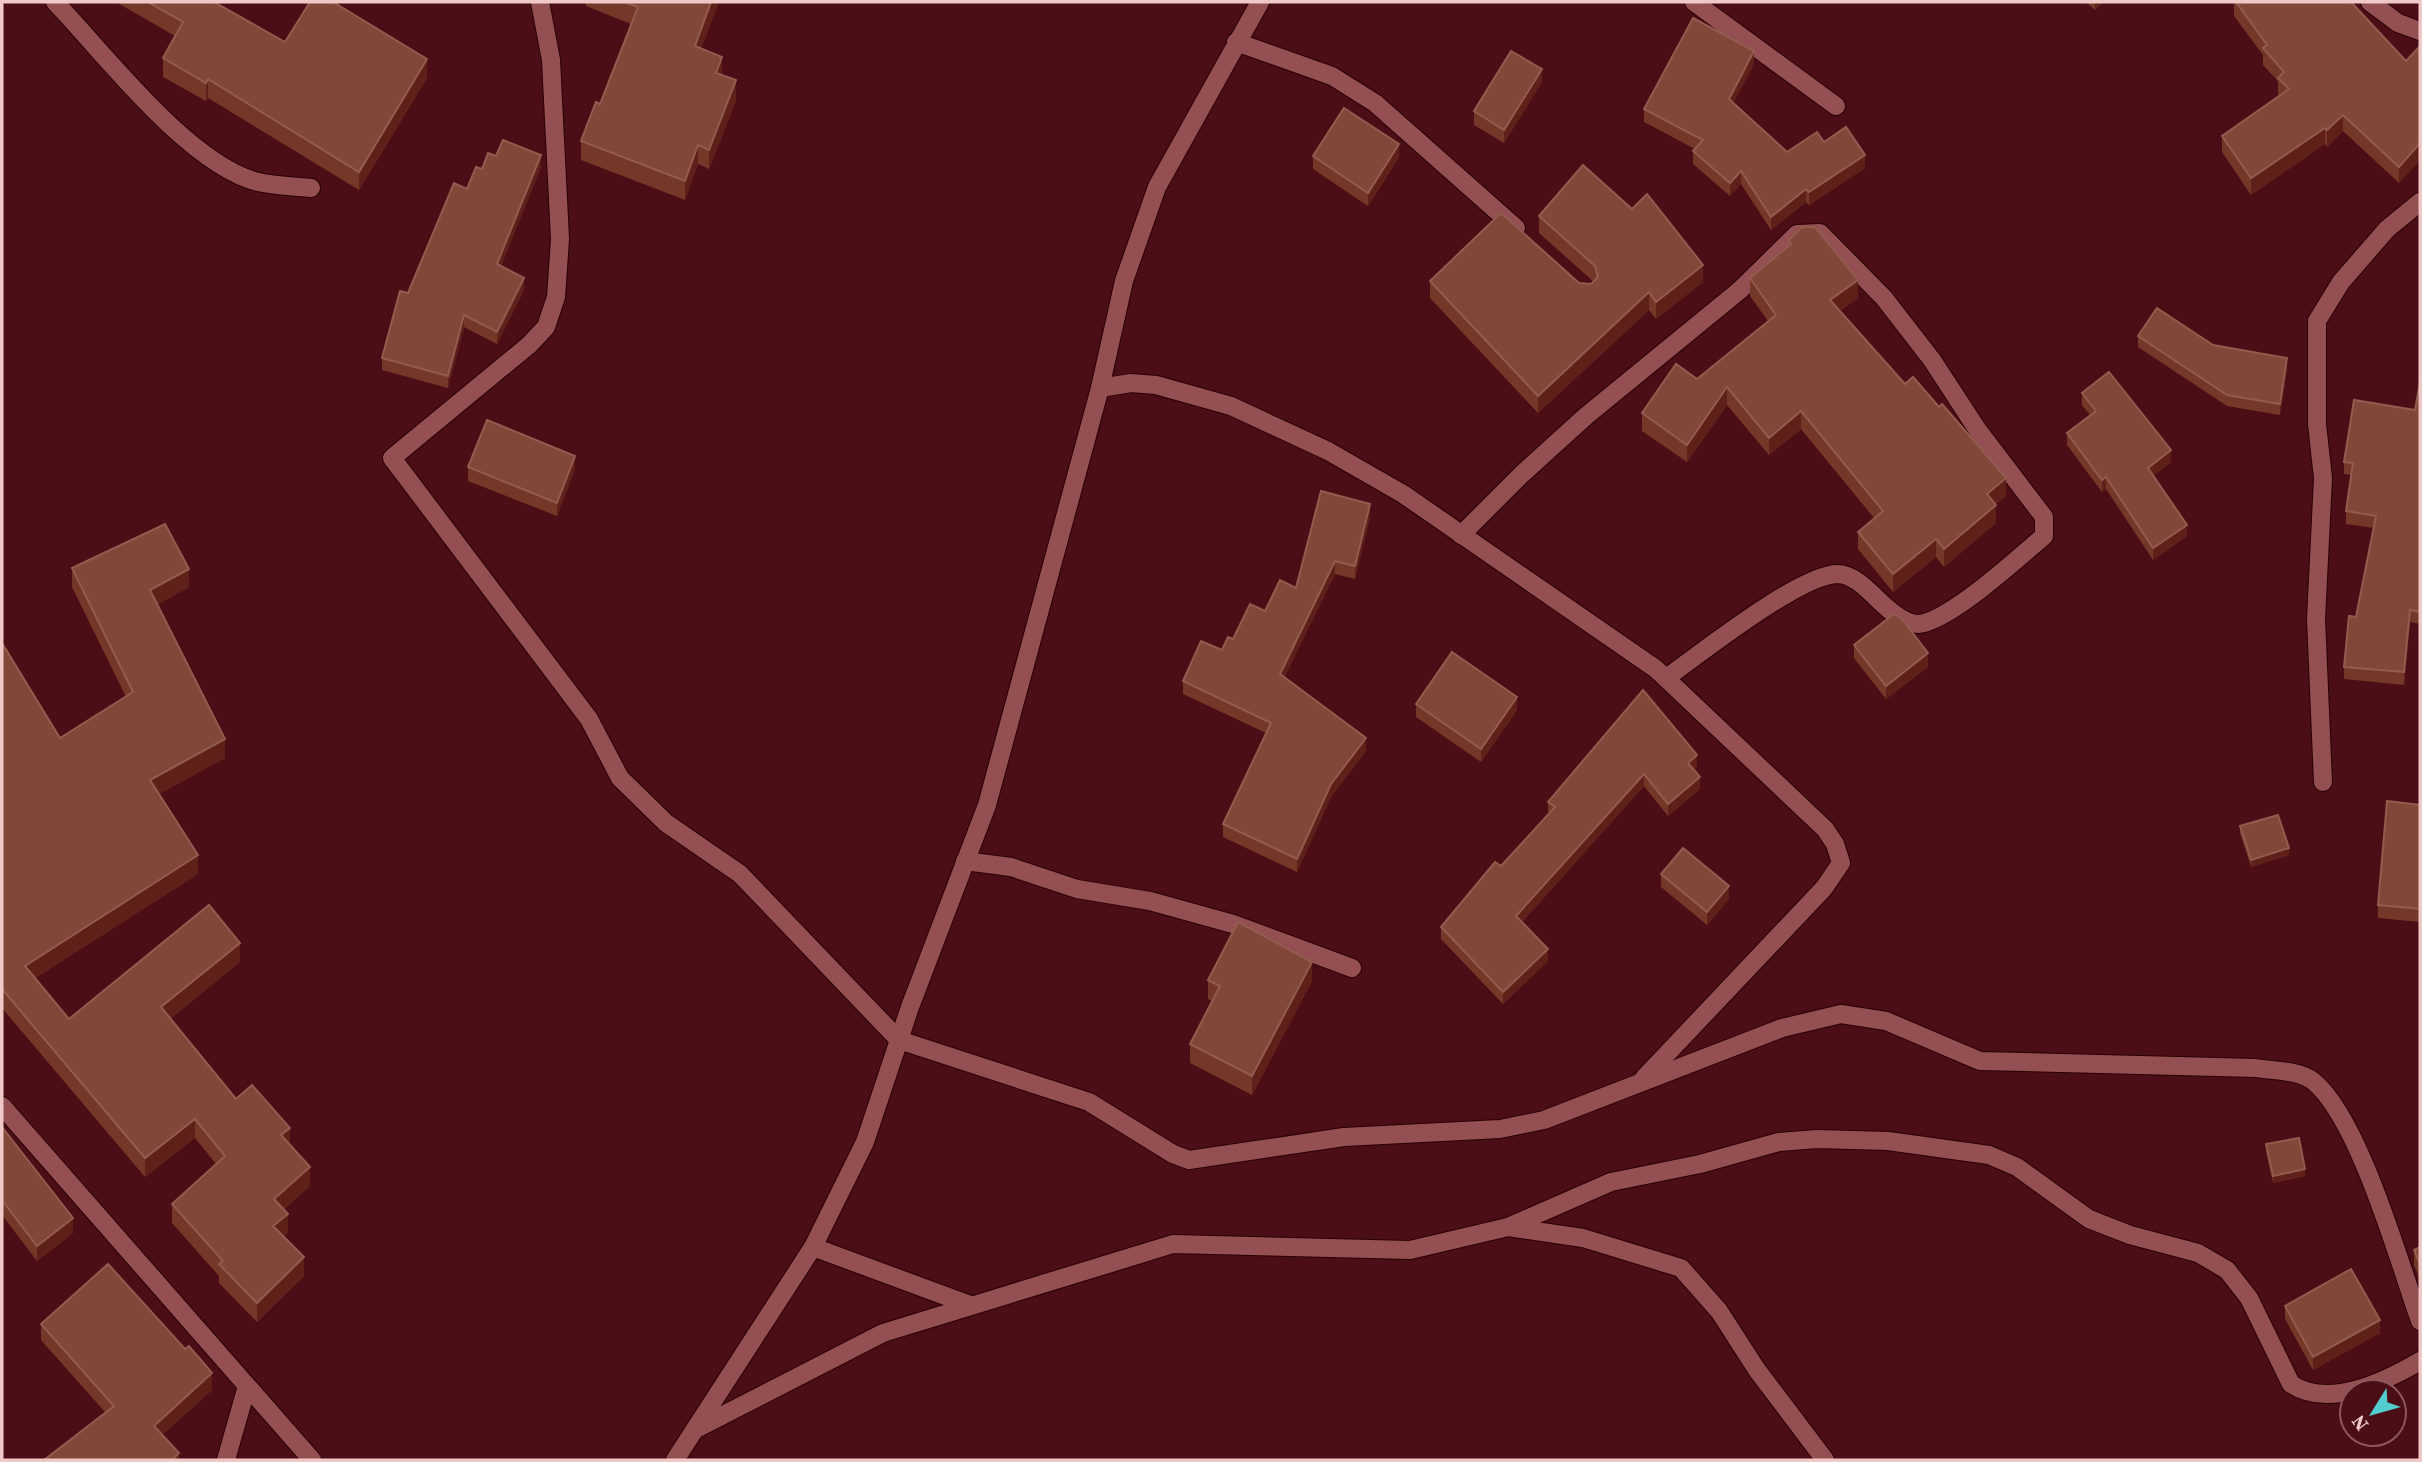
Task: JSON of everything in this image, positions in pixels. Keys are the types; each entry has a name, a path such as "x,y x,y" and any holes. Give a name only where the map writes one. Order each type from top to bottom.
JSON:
{"street":[{"path":"55,2 172,125 216,164 257,181 311,188"},
{"path":"540,2 551,60 559,239 556,297 546,327 529,345 391,458 589,719 620,778 666,823 740,874 899,1040 1089,1102 1174,1154 1189,1160 1344,1137 1500,1129 1544,1120 1782,1028 1841,1014 1886,1021 1980,1061 2256,1068 2299,1075 2312,1080 2349,1128 2420,1321"},
{"path":"1694,2 1836,106"},
{"path":"2370,2 2398,23 2420,32"},
{"path":"675,1460 813,1247 865,1142 899,1040 987,805 1100,388 1124,281 1157,187 1253,6"},
{"path":"1236,41 1332,76 1375,103 1526,237"},
{"path":"2323,782 2316,619 2323,478 2317,424 2317,321 2341,282 2379,237 2420,202"},
{"path":"1461,535 1567,433 1740,290 1797,234 1820,233 1884,298 1932,360 1977,429 2044,517 2044,536 1967,599 1931,620 1916,624 1899,617 1860,583 1841,574 1821,576 1728,634 1666,678"},
{"path":"1100,388 1131,383 1156,385 1231,406 1328,451 1403,494 1666,678 1825,829 1835,844 1840,863 1824,888 1642,1080"},
{"path":"965,861 1011,867 1077,889 1150,901 1222,921 1352,968"},
{"path":"2,1106 312,1460"},
{"path":"696,1429 883,1333 1173,1244 1410,1250 1508,1227 1611,1182 1700,1164 1779,1142 1817,1139 1876,1141 1989,1155 2017,1167 2089,1219 2130,1235 2198,1253 2227,1270 2249,1298 2291,1384 2304,1393 2318,1396 2357,1389 2420,1361"},
{"path":"1508,1227 1583,1238 1681,1268 1719,1311 1757,1370 1825,1460"},
{"path":"813,1247 970,1305"},
{"path":"226,1460 247,1386"}],"building":[{"path":"148,2 214,2 285,42 310,2 333,2 427,59 359,172 208,79 206,83 163,58 183,22"},
{"path":"624,2 711,2 695,46 722,57 716,73 736,80 709,150 698,145 685,181 581,141 596,102 600,104 638,7"},
{"path":"2236,2 2351,2 2406,61 2420,46 2420,143 2399,167 2343,115 2327,130 2325,128 2251,178 2222,136 2289,89 2278,78 2284,72 2263,48 2267,45"},
{"path":"1693,18 1754,51 1729,99 1787,152 1817,132 1824,142 1846,127 1865,155 1809,192 1806,189 1771,217 1741,171 1730,183 1693,151 1703,140 1644,109"},
{"path":"1511,51 1542,69 1504,130 1474,111"},
{"path":"1344,108 1399,144 1368,193 1313,156"},
{"path":"503,140 541,155 497,264 524,278 497,332 464,315 448,376 382,358 400,291 408,293 454,183 467,189 476,167 482,169 488,153 496,156"},
{"path":"1583,165 1632,209 1647,194 1703,265 1656,302 1649,292 1538,396 1430,281 1501,213 1579,283 1591,284 1598,277 1595,266 1539,216"},
{"path":"1802,227 1815,227 1858,280 1830,300 1905,384 1913,377 1939,407 1942,404 2006,478 1987,494 1996,505 1944,549 1936,539 1893,574 1858,532 1883,511 1801,411 1769,438 1727,387 1687,445 1642,413 1676,364 1697,379 1776,315 1750,278 1791,244 1789,240"},
{"path":"2157,308 2213,345 2287,358 2280,404 2227,395 2138,336"},
{"path":"2109,372 2171,450 2148,468 2187,525 2153,548 2106,477 2102,480 2067,433 2096,411 2082,393"},
{"path":"2420,382 2420,612 2410,610 2404,672 2344,667 2349,616 2356,617 2376,516 2346,511 2353,463 2344,462 2354,400 2415,410"},
{"path":"487,420 575,456 557,503 468,467"},
{"path":"1321,491 1370,504 1355,566 1335,561 1280,674 1366,738 1331,784 1297,859 1223,824 1271,723 1183,681 1201,641 1222,650 1228,637 1233,639 1250,604 1265,611 1280,580 1296,588"},
{"path":"165,524 189,569 150,590 225,739 150,780 198,855 25,966 69,1019 209,905 240,943 161,1007 236,1099 252,1085 290,1128 281,1135 310,1167 274,1199 288,1214 273,1226 304,1257 257,1303 219,1264 223,1261 172,1204 225,1156 195,1119 145,1158 2,989 2,643 60,738 133,692 72,568"},
{"path":"1894,614 1902,619 1928,653 1886,686 1854,645"},
{"path":"1452,652 1517,697 1481,749 1416,704"},
{"path":"1643,690 1697,755 1688,763 1700,777 1668,804 1644,774 1516,916 1548,949 1503,992 1441,927 1495,862 1501,866 1555,807 1548,802"},
{"path":"2387,801 2420,805 2420,909 2378,905"},
{"path":"2278,815 2289,848 2251,860 2240,826"},
{"path":"1683,848 1729,886 1707,912 1661,874"},
{"path":"1238,922 1312,962 1252,1076 1190,1044 1220,986 1208,980"},
{"path":"2,1127 73,1218 37,1246 2,1200"},
{"path":"2299,1138 2305,1169 2273,1176 2266,1144"},
{"path":"2420,1247 2420,1264 2414,1250"},
{"path":"108,1264 185,1349 189,1346 212,1373 154,1426 179,1453 172,1460 44,1460 114,1406 41,1324"},
{"path":"2351,1269 2380,1320 2313,1357 2285,1306"}]}
